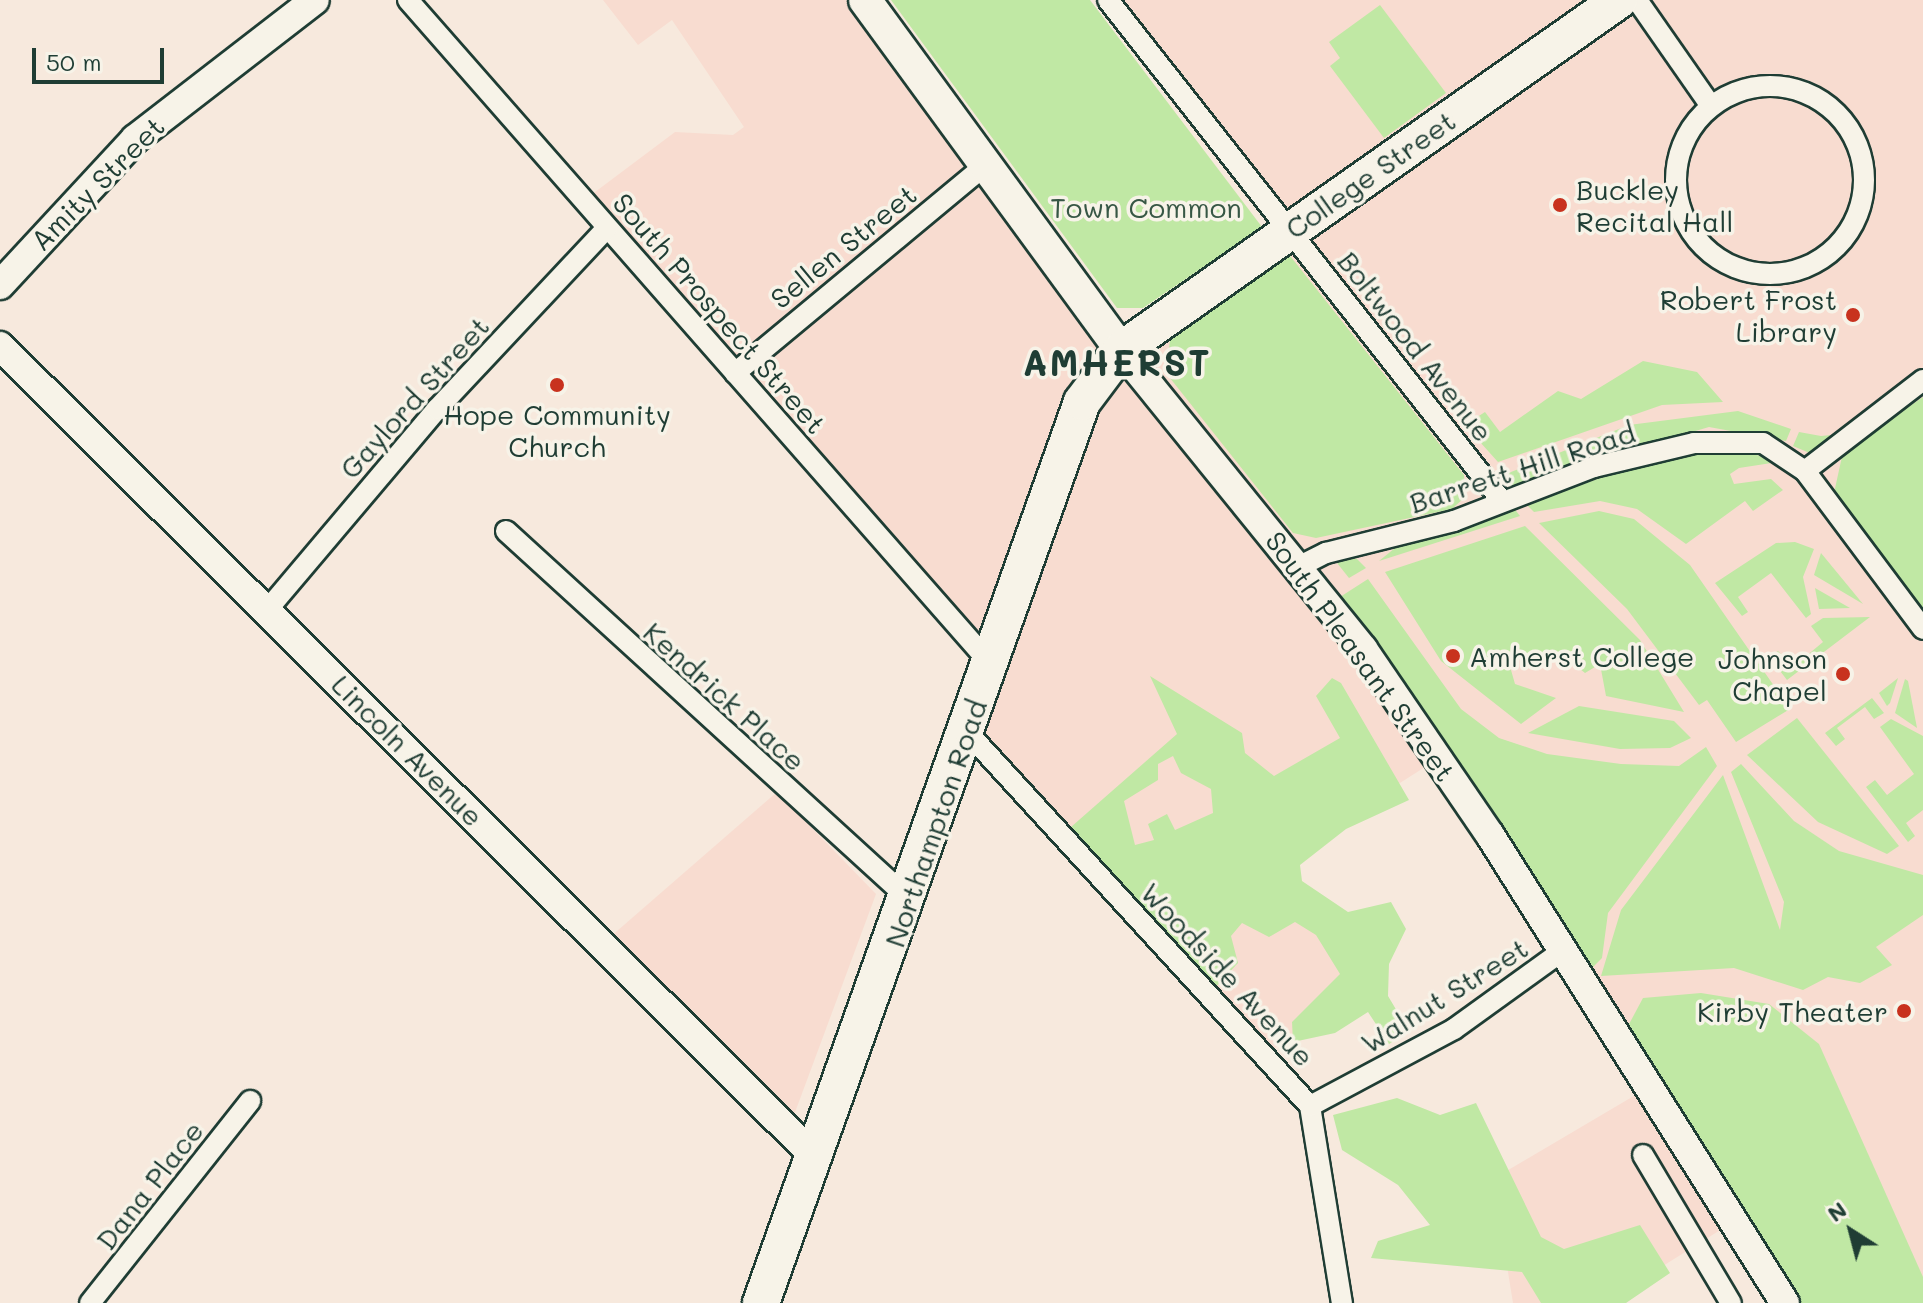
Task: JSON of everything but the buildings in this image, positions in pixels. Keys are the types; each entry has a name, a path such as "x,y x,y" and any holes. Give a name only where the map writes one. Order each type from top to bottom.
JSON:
{"highway":[{"name":"College Street","path":"1121,350 1619,0"},
{"name":"Northampton Road","path":"761,1303 969,734 990,663 1082,402 1121,350"}],"main road":[{"name":"Amity Street","path":"0,285 135,139 315,0"},
{"name":"South Pleasant Street","path":"865,0 1121,350 1300,566 1490,835 1785,1303"},
{"name":"Lincoln Avenue","path":"0,346 268,609 815,1157"}],"street":[{"name":"South Prospect Street","path":"408,0 990,663"},
{"name":"Boltwood Avenue","path":"1108,0 1502,501"},
{"path":"1637,0 1711,106"},
{"path":"1787,87 1813,95 1843,121 1862,157 1864,184 1853,222 1829,254 1779,274 1752,273 1705,249 1678,203 1675,176 1692,126 1711,106 1747,89 1787,87"},
{"name":"Sellen Street","path":"735,373 987,164"},
{"name":"Gaylord Street","path":"268,609 437,409 607,228"},
{"path":"1805,471 1923,380"},
{"name":"Barrett Hill Road","path":"1300,566 1502,501 1594,467 1694,443 1763,443 1805,471 1923,629"},
{"name":"Kendrick Place","path":"506,531 909,899"},
{"name":"Woodside Avenue","path":"969,734 1310,1106 1342,1303"},
{"name":"Walnut Street","path":"1310,1106 1454,1029 1562,951"},
{"name":"Dana Place","path":"90,1303 250,1101"},
{"path":"1643,1155 1731,1303"}],"shaded area":[{"name":"Amherst College","path":"603,0 865,0 1122,350 1288,230 1108,0 1923,0 1923,1303 1784,1303 1733,1222 1604,1303 1513,1303 1493,1179 1649,1087 1436,760 1276,862 1366,989 1264,1055 969,734 990,663 583,201 675,132 733,135 744,127 672,20 638,45"},
{"path":"777,792 876,894 794,1115 609,938"}],"green space":[{"name":"Town Common","path":"891,0 1090,0 1262,227 1143,308 1117,308"},
{"path":"1380,5 1446,93 1384,138 1330,66 1340,58 1329,42"},
{"name":"Town Common","path":"1287,252 1464,475 1465,497 1452,509 1316,538 1293,533 1166,373 1171,332"},
{"path":"1643,361 1697,372 1723,402 1662,405 1498,462 1462,422 1467,410 1474,419 1485,412 1500,432 1558,391 1581,399"},
{"path":"1923,397 1923,618 1834,493 1843,452"},
{"path":"1738,411 1791,429 1786,441 1709,427 1510,486 1501,476 1629,425"},
{"path":"1799,432 1821,436 1841,434 1812,454 1793,446"},
{"path":"1739,449 1778,462 1739,468 1730,474 1734,484 1771,479 1783,490 1753,511 1745,501 1686,544 1637,509 1600,501 1534,512 1526,504 1672,453"},
{"path":"1513,507 1520,516 1379,561 1395,548"},
{"path":"1599,511 1634,519 1690,565 1790,709 1736,742 1707,700 1699,705 1627,609 1539,523"},
{"path":"1525,526 1640,640 1684,712 1606,696 1600,664 1585,673 1563,655 1520,654 1509,663 1515,684 1556,698 1521,724 1441,661 1385,572"},
{"path":"1795,542 1814,549 1803,577 1811,614 1806,618 1771,573 1738,597 1748,612 1742,616 1715,583 1776,543"},
{"path":"1821,553 1863,604 1814,575"},
{"path":"1346,557 1357,559 1366,568 1349,578 1337,563"},
{"path":"1368,579 1461,709 1499,738 1547,754 1621,764 1679,766 1706,747 1717,766 1608,913 1602,958 1593,967 1340,597"},
{"path":"1815,588 1850,608 1819,609"},
{"path":"1870,617 1787,680 1770,658 1778,651 1793,667 1823,642 1811,626 1823,618"},
{"path":"1150,676 1242,733 1245,753 1274,776 1340,738 1316,696 1332,678 1341,683 1409,800 1346,829 1300,865 1302,881 1348,912 1391,902 1406,929 1389,964 1388,996 1409,1031 1389,1044 1368,1012 1335,1033 1293,1042 1292,1022 1340,974 1316,935 1295,922 1269,937 1242,923 1231,936 1238,963 1213,990 1071,827 1177,734","holes":["1173,756 1181,773 1211,789 1213,813 1175,830 1167,814 1148,824 1154,840 1135,845 1124,801 1158,780 1158,764"]},
{"path":"1898,678 1890,703 1887,706 1879,693"},
{"path":"1905,679 1908,681 1917,728 1895,713"},
{"path":"1872,698 1884,713 1874,719 1865,707 1837,728 1845,739 1836,746 1825,733"},
{"path":"1579,706 1674,721 1691,738 1670,748 1620,749 1528,733"},
{"path":"1797,718 1899,846 1887,854 1818,822 1747,755"},
{"path":"1891,719 1923,736 1923,810 1906,823 1915,836 1908,842 1866,787 1875,780 1887,795 1914,774 1880,727"},
{"path":"1741,764 1794,821 1839,851 1923,875 1923,915 1876,947 1892,965 1860,983 1828,977 1803,990 1734,968 1601,976 1621,910 1723,775 1780,930 1784,902 1731,772"},
{"path":"1701,993 1769,1004 1819,1044 1923,1277 1923,1303 1800,1303 1628,1026 1643,998"},
{"path":"1397,1098 1440,1115 1476,1103 1541,1237 1564,1249 1640,1225 1670,1273 1626,1303 1541,1303 1522,1272 1371,1258 1378,1241 1430,1225 1398,1185 1342,1150 1333,1115"}],"place":[{"name":"Buckley Recital Hall","path":"1560,205"},
{"name":"Robert Frost Library","path":"1853,315"},
{"name":"Hope Community Church","path":"557,385"},
{"name":"Amherst College","path":"1453,656"},
{"name":"Johnson Chapel","path":"1843,674"},
{"name":"Kirby Theater","path":"1904,1011"}],"district":[{"name":"AMHERST","path":"1117,362"}]}
